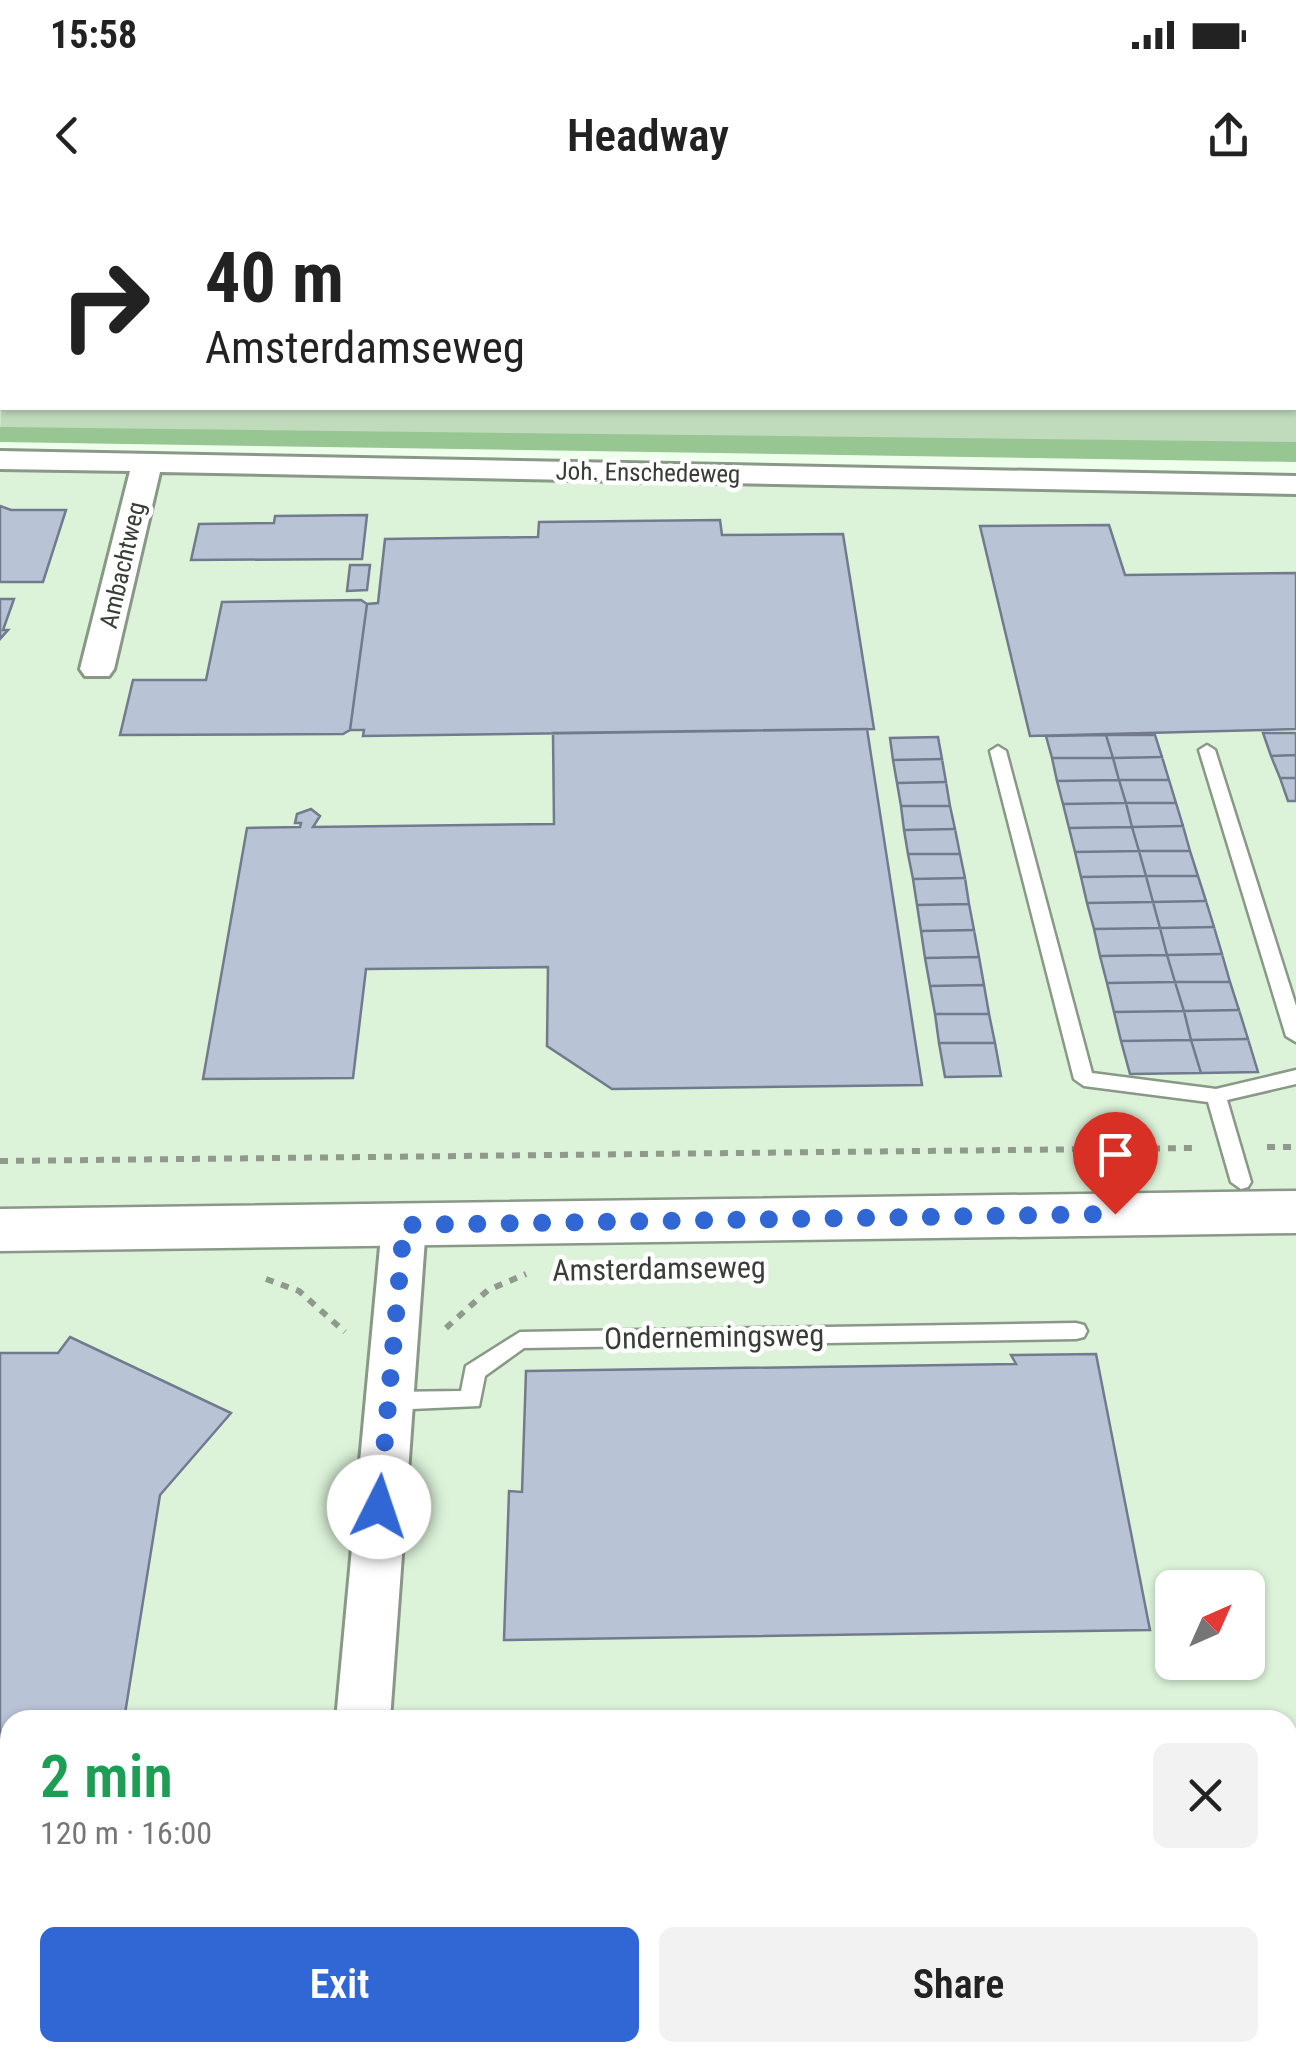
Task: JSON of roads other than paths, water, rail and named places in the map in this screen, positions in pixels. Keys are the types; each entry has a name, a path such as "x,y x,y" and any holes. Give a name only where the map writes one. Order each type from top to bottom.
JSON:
{"street":[{"name":"Joh. Enschedeweg","path":"0,460 1296,485"},
{"name":"Ambachtweg","path":"97,668 146,462"},
{"path":"0,1197 1237,1165 1296,1181"},
{"name":"Amsterdamseweg","path":"0,1230 1296,1212"},
{"path":"364,1710 404,1225"}],"lane":[{"path":"1207,750 1296,1036"},
{"path":"998,751 1084,1080 1216,1096 1296,1077"},
{"path":"1216,1096 1237,1165"},
{"name":"Ondernemingsweg","path":"387,1401 470,1400 474,1372 520,1340 1076,1331"}]}
